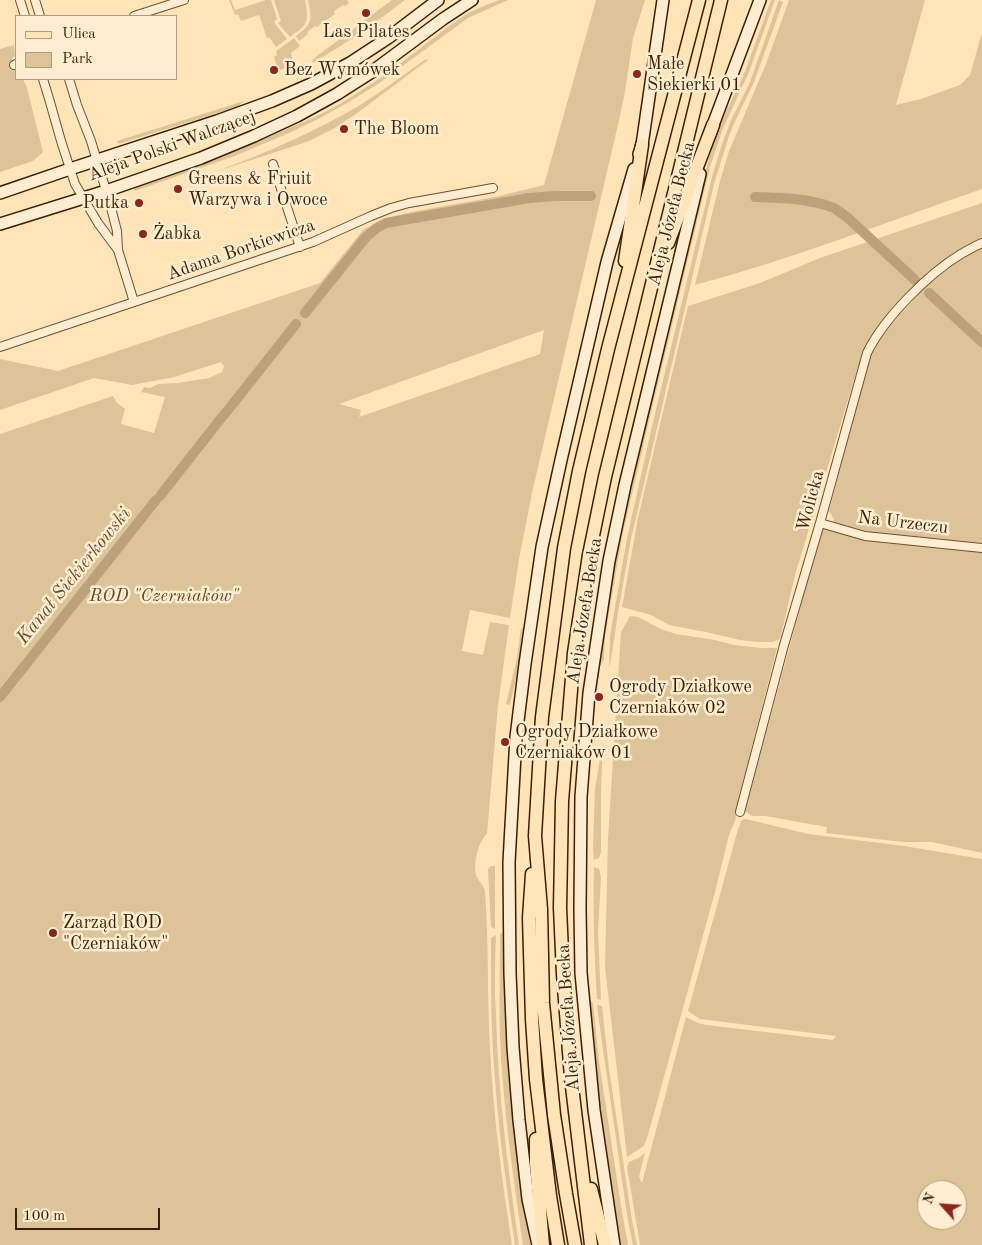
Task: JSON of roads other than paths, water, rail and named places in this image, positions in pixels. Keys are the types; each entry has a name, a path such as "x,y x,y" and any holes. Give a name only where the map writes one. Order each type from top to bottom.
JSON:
{"main road":[{"name":"Aleja Polski Walczącej","path":"0,193 217,121 272,101 311,84 350,63 388,38 438,0"},
{"name":"Aleja Polski Walczącej","path":"0,224 106,191 201,158 303,113 374,71 443,19 472,0"},
{"path":"620,302 627,242 636,193 663,0"},
{"name":"Aleja Józefa Becka","path":"575,1245 554,1115 543,1003 541,909 535,836 542,717 564,548 579,471 620,302 699,0"},
{"name":"Aleja Józefa Becka","path":"591,1245 570,1069 560,908 562,801 574,653 589,555 605,476 721,0"},
{"name":"Aleja Józefa Becka","path":"614,1245 594,1110 581,973 581,796 589,692 609,561 624,487 696,185 713,125 760,0"},
{"path":"650,289 713,125"},
{"path":"538,1245 528,1199 519,1120 510,982 509,862 516,737 542,547 607,262 642,145"},
{"path":"535,836 528,910 532,1019 536,1079 558,1245"},
{"path":"536,1079 536,1164 543,1245"},
{"path":"578,1138 605,1245"}],"street":[{"path":"20,0 25,15"},
{"path":"35,0 40,15"},
{"path":"137,15 184,0"},
{"path":"43,80 75,184 106,235 118,250"},
{"path":"69,80 106,191 117,231 118,250 134,302"},
{"path":"273,164 300,246"},
{"name":"Adama Borkiewicza","path":"0,347 317,240 391,208 493,188"},
{"name":"Wolicka","path":"740,812 784,645 867,353 873,340 914,292 961,254 982,243"},
{"name":"Na Urzeczu","path":"820,523 865,536 982,548"}],"waterway":[{"name":"Kanał Siekierkowski","path":"305,313 366,237 386,223 529,198 591,196"},
{"name":"Kanał Siekierkowski","path":"755,197 805,200 834,208 847,217 915,280"},
{"name":"Kanał Siekierkowski","path":"929,293 982,342"},
{"name":"Kanał Siekierkowski","path":"224,415 296,324"},
{"name":"Kanał Siekierkowski","path":"160,496 222,417"},
{"name":"Kanał Siekierkowski","path":"0,697 156,500"}],"place":[{"name":"Las Pilates","path":"366,13"},
{"name":"Bez Wymówek","path":"274,70"},
{"name":"Małe Siekierki 01","path":"637,74"},
{"name":"The Bloom","path":"344,129"},
{"name":"Greens & Friuit Warzywa i Owoce","path":"178,189"},
{"name":"Putka","path":"139,203"},
{"name":"Żabka","path":"143,234"},
{"name":"Ogrody Działkowe Czerniaków 02","path":"599,697"},
{"name":"Ogrody Działkowe Czerniaków 01","path":"505,742"},
{"name":"Zarząd ROD \"Czerniaków\"","path":"53,933"}],"park label":[{"name":"ROD \"Czerniaków\"","path":"164,596"}]}
